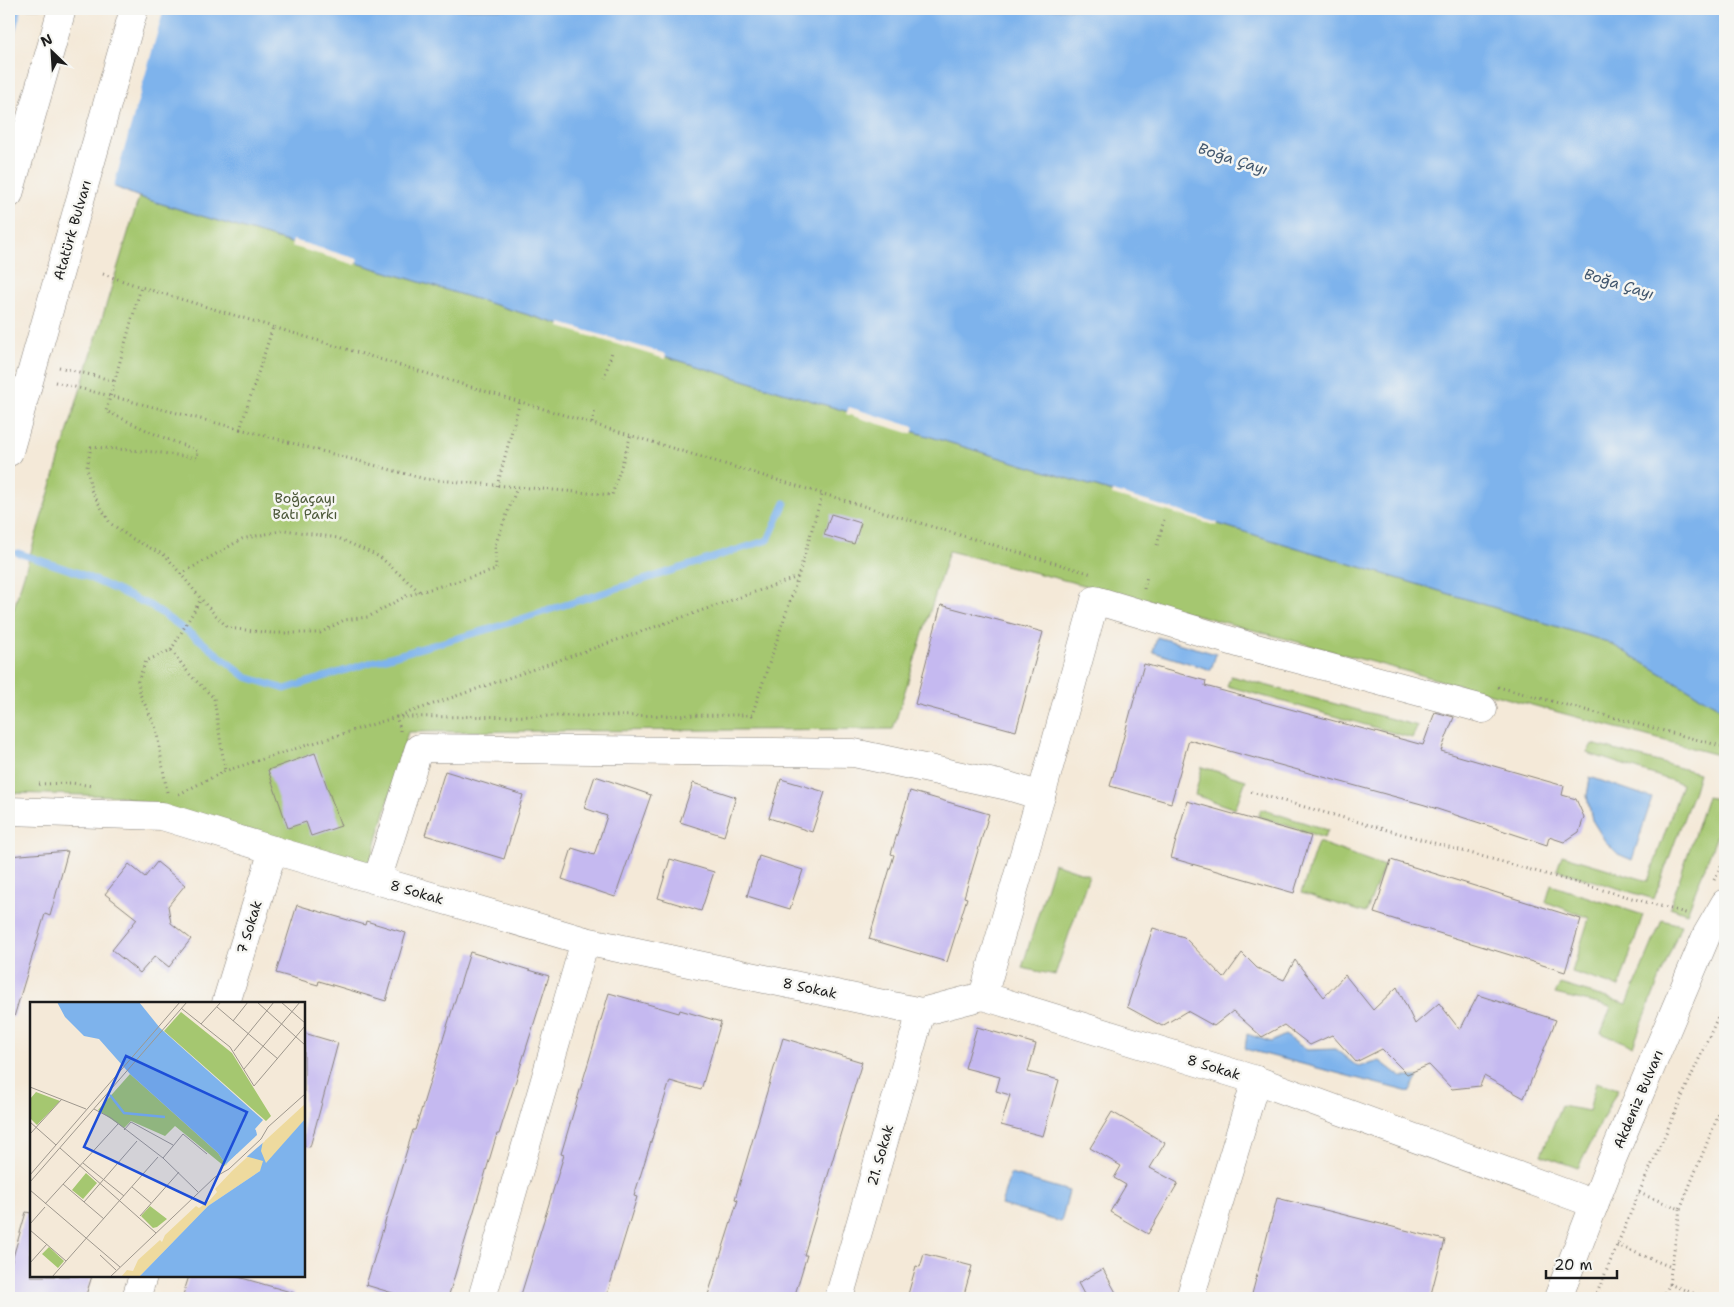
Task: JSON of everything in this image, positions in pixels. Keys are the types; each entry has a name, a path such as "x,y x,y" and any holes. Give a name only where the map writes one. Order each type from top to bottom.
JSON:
{"street":[{"path":"9,194 62,9"},
{"name":"Atatürk Bulvarı","path":"9,452 36,387 134,9"},
{"path":"983,996 1095,600 1245,645 1482,709"},
{"path":"377,880 419,748 854,753 1008,786 1041,796"},
{"name":"8 Sokak","path":"9,811 162,816 585,941 921,1012 983,996 1256,1080 1595,1204"},
{"name":"7 Sokak","path":"226,1002 272,850"},
{"name":"Akdeniz Bulvarı","path":"1558,1298 1706,934 1725,903"},
{"path":"482,1298 585,941"},
{"name":"21. Sokak","path":"839,1298 921,1012"},
{"path":"1190,1298 1256,1080"},
{"path":"136,1298 143,1277"}],"path":[{"path":"103,274 832,498 1096,575"},
{"path":"141,287 106,411 157,435 198,451 197,458 155,452 91,447 87,467 91,490 110,523 131,538 166,556 228,628 271,634 320,633 344,620 368,617 406,596 496,570 496,545 517,488"},
{"path":"240,429 273,327"},
{"path":"604,378 612,352"},
{"path":"52,365 115,381"},
{"path":"36,387 110,397 240,429 425,479 612,496 631,435"},
{"path":"497,486 520,401"},
{"path":"592,423 595,410"},
{"path":"1157,545 1164,520"},
{"path":"181,574 242,539 284,530 338,538 380,556 420,592"},
{"path":"1146,590 1143,589 1147,576"},
{"path":"176,795 225,771 396,717 798,577"},
{"path":"168,799 156,728 140,694 138,681 146,660 171,650 201,598"},
{"path":"171,650 191,676 214,698 225,771"},
{"path":"1251,792 1696,916"},
{"path":"1595,1298 1639,1193 1725,1002"},
{"path":"1664,1298 1669,1284 1680,1209 1725,1099"},
{"path":"1639,1193 1680,1209"},
{"path":"1617,1245 1671,1267"},
{"path":"1669,1284 1706,1298"}],"green space":[{"name":"Boğaçayı Batı Parkı","path":"139,197 1608,642 1725,711 1725,757 1119,594 949,551 893,729 408,732 370,864 120,796 9,793 9,624"},
{"path":"1231,676 1418,726 1412,738 1227,686"},
{"path":"1592,744 1699,773 1654,899 1557,870 1562,855 1648,881 1682,784 1587,753"},
{"path":"1202,767 1246,780 1235,809 1195,795"},
{"path":"1707,797 1725,801 1725,815 1687,913 1670,907"},
{"path":"1261,809 1328,830 1324,838 1258,816"},
{"path":"1318,842 1384,866 1366,913 1301,893"},
{"path":"1054,863 1089,875 1055,975 1022,968"},
{"path":"1551,885 1643,915 1619,987 1572,972 1589,918 1546,902"},
{"path":"1662,920 1681,925 1633,1046 1601,1033 1611,1007 1555,994 1560,984 1627,1004"},
{"path":"1596,1082 1618,1089 1578,1168 1541,1155 1561,1106 1589,1111"}],"water":[{"name":"Boğa Çayı","path":"9,9 1725,9 1725,711 1608,642 139,197 9,143"},
{"path":"1157,637 1216,654 1211,670 1153,652"},
{"path":"1590,777 1652,798 1632,860 1618,854 1605,841 1592,820 1587,796"},
{"path":"1247,1034 1271,1042 1285,1035 1307,1050 1335,1049 1358,1067 1380,1061 1401,1077 1418,1077 1409,1092 1245,1049"},
{"path":"1010,1174 1069,1191 1061,1222 1001,1205"}],"pier":[{"path":"22,9 164,9 113,189 9,146 9,55"},
{"path":"293,240 358,259 356,265 291,246"},
{"path":"561,323 666,354 665,359 560,327"},
{"path":"849,407 914,427 912,434 846,414"},
{"path":"1113,491 1218,523 1217,526 1112,495"}],"building":[{"path":"831,514 861,523 854,544 824,535"},
{"path":"941,605 1043,632 1016,731 915,704"},
{"path":"1144,664 1206,681 1205,686 1423,745 1435,712 1454,717 1441,751 1564,786 1562,795 1576,799 1584,817 1579,832 1564,842 1549,837 1547,845 1425,805 1189,740 1171,803 1110,786"},
{"path":"315,753 341,826 311,836 306,822 288,828 268,770"},
{"path":"445,771 523,795 504,859 425,835"},
{"path":"595,776 651,795 615,897 562,879 572,848 594,855 607,816 584,808"},
{"path":"781,779 825,792 812,832 769,818"},
{"path":"693,783 736,797 724,836 680,822"},
{"path":"910,791 989,814 964,897 967,898 947,962 869,939 894,855 891,854"},
{"path":"1187,801 1311,836 1294,893 1171,858"},
{"path":"68,851 50,916 45,914 14,1017 9,1017 9,856"},
{"path":"759,856 803,870 790,909 747,896"},
{"path":"670,859 714,872 701,911 658,898"},
{"path":"1391,860 1581,919 1565,972 1374,913"},
{"path":"157,862 185,885 168,906 171,923 191,939 169,967 155,956 140,973 112,950 137,919 105,894 129,864 145,877"},
{"path":"297,905 365,925 366,921 406,933 386,1001 319,981 318,985 276,973"},
{"path":"1153,928 1184,937 1224,978 1242,953 1257,968 1284,980 1295,960 1324,997 1345,975 1373,1010 1397,987 1415,1024 1439,1003 1460,1030 1478,995 1556,1020 1524,1098 1484,1076 1480,1086 1452,1089 1429,1065 1407,1074 1382,1049 1356,1062 1332,1035 1310,1045 1284,1025 1262,1037 1233,1011 1214,1026 1187,1011 1162,1026 1127,1007"},
{"path":"470,952 549,976 499,1134 497,1134 448,1298 409,1298 366,1285"},
{"path":"609,993 679,1013 680,1010 721,1022 701,1090 670,1081 634,1196 637,1197 606,1298 520,1298 564,1155 561,1154"},
{"path":"977,1027 1036,1044 1028,1072 1059,1080 1043,1136 1001,1125 1010,1095 996,1091 1000,1077 965,1068"},
{"path":"305,1033 338,1043 310,1147 305,1146"},
{"path":"783,1038 862,1062 804,1255 807,1255 794,1298 707,1298 738,1200 735,1199"},
{"path":"1112,1112 1165,1143 1150,1168 1178,1183 1148,1234 1110,1212 1126,1185 1114,1178 1121,1166 1090,1148"},
{"path":"1277,1198 1445,1240 1430,1298 1251,1298"},
{"path":"26,1212 30,1213 30,1277 92,1277 85,1298 9,1298 9,1271"},
{"path":"924,1254 972,1266 963,1298 907,1298 916,1266 920,1267"},
{"path":"1103,1269 1119,1298 1086,1298 1078,1283"},
{"path":"189,1277 238,1277 294,1293 293,1298 182,1298"}],"waterway":[{"path":"18,553 79,573 151,606 201,641 246,677 285,689 493,628 768,540 785,503"}]}
